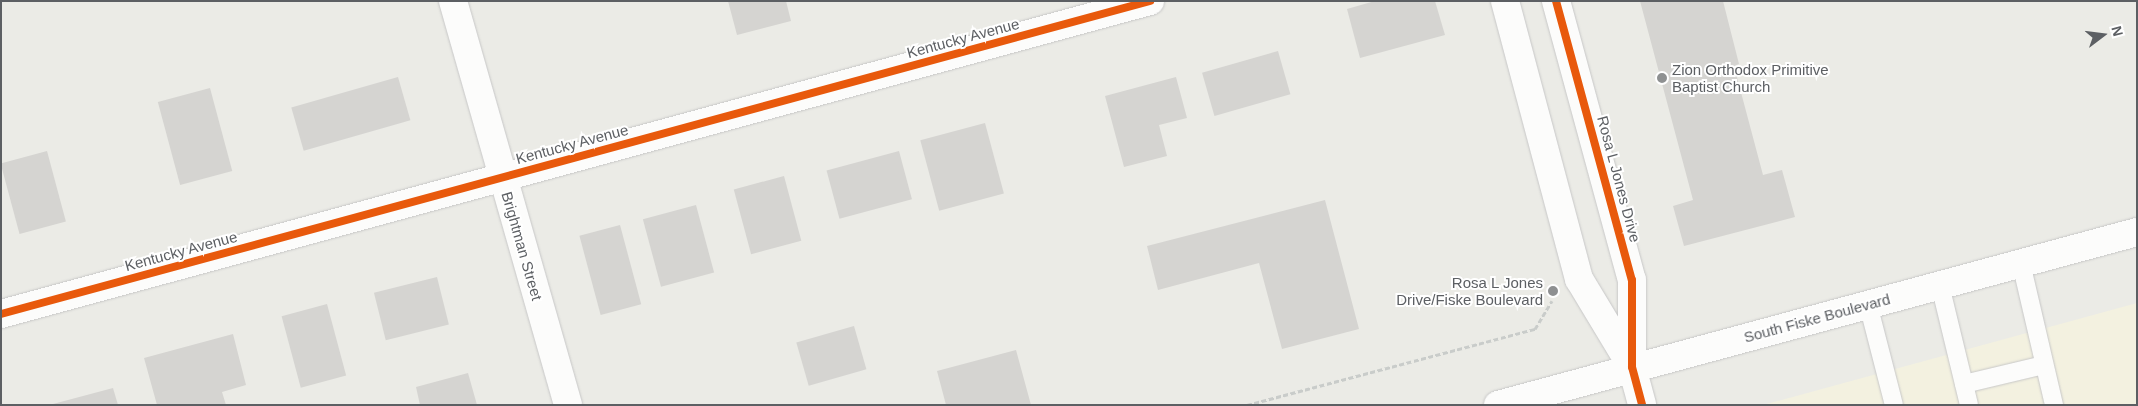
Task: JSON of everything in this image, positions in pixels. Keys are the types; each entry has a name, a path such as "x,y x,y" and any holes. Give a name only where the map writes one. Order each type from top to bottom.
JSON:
{"street":[{"name":"Brightman Street","path":"453,1 568,405"},
{"name":"Kentucky Avenue","path":"1,314 1150,1"},
{"path":"1505,1 1579,279 1632,368 1642,405"},
{"name":"Rosa L Jones Drive","path":"1556,1 1632,280 1632,368"},
{"name":"South Fiske Boulevard","path":"1498,405 1529,401 1632,368 2137,232"}],"lane":[{"path":"2021,263 2054,405"},
{"path":"1940,284 1969,405"},
{"path":"1868,304 1894,405"},
{"path":"1964,384 2044,365"}],"path":[{"path":"1247,405 1535,329 1552,301"}],"shaded area":[{"path":"2137,303 2137,405 1763,405"}],"building":[{"path":"728,1 786,1 791,21 737,35"},
{"path":"1375,1 1435,1 1445,35 1360,58 1347,9"},
{"path":"1640,1 1723,1 1739,64 1734,66 1763,175 1782,170 1795,217 1684,246 1673,206 1693,200"},
{"path":"1278,51 1290,94 1214,116 1202,73"},
{"path":"398,77 410,120 304,151 291,108"},
{"path":"1176,77 1187,118 1159,125 1167,156 1124,167 1105,96"},
{"path":"210,88 232,171 180,185 158,102"},
{"path":"985,123 1004,194 939,211 920,140"},
{"path":"47,151 66,222 20,234 1,163"},
{"path":"899,151 912,199 839,219 827,170"},
{"path":"784,176 801,241 751,254 734,189"},
{"path":"1325,200 1359,329 1282,349 1259,263 1158,290 1147,246"},
{"path":"696,205 714,273 661,287 643,219"},
{"path":"620,225 641,304 601,315 579,236"},
{"path":"437,277 449,325 386,340 374,293"},
{"path":"327,304 346,375 301,388 282,316"},
{"path":"854,326 866,369 809,386 796,343"},
{"path":"233,334 246,385 222,392 226,405 157,405 144,358"},
{"path":"1016,350 1031,405 946,405 937,371"},
{"path":"468,373 477,405 420,405 416,387"},
{"path":"113,388 118,405 53,405 53,404"}],"cycle path":[{"path":"1,314 1150,1"},
{"path":"1556,1 1632,280 1632,367 1642,405"}],"place":[{"name":"Zion Orthodox Primitive Baptist Church","path":"1662,78"},
{"name":"Rosa L Jones Drive/Fiske Boulevard","path":"1553,291"}]}
